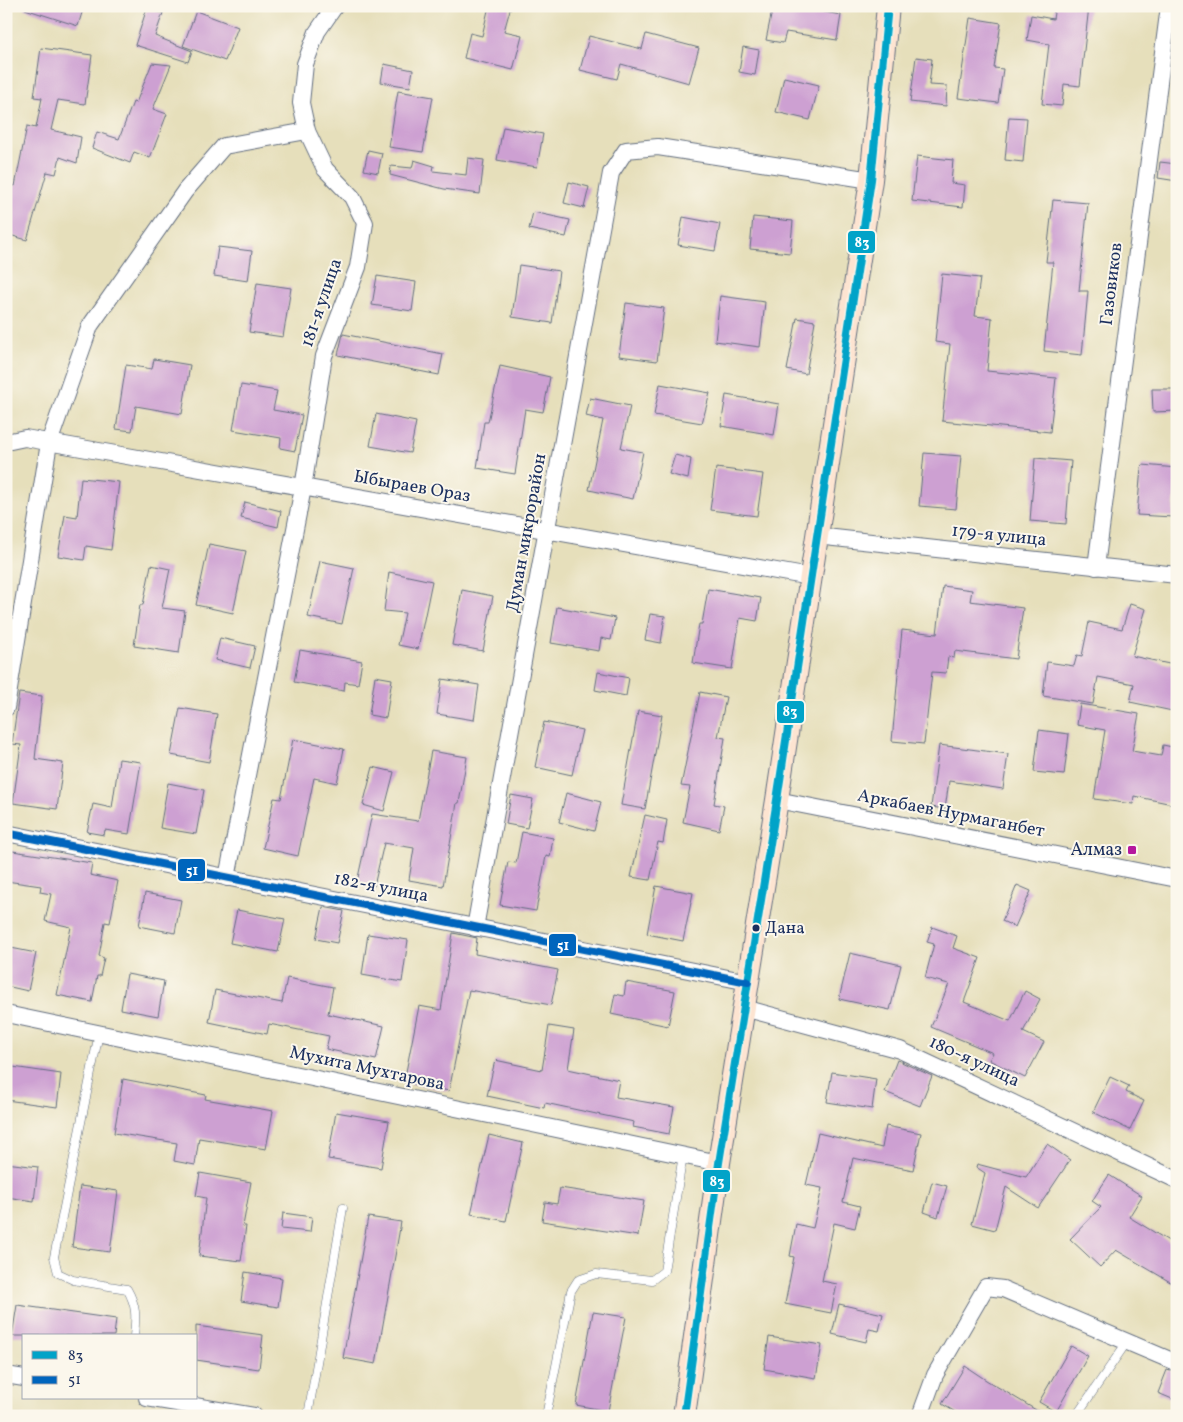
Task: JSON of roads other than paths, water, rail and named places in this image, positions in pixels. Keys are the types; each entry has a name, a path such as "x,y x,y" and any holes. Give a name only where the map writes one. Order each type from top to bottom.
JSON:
{"street":[{"name":"181-я улица","path":"303,488 324,356 358,267 364,223 352,197 325,169 307,131 301,104 305,64 317,32 335,6"},
{"path":"684,1416 719,1163 777,800 871,180 888,6"},
{"name":"Газовиков","path":"1096,567 1169,6"},
{"path":"6,708 49,443 90,326 185,191 224,146 307,131"},
{"name":"Думан микрорайон","path":"475,928 548,531 611,172 626,150 658,146 871,180"},
{"name":"Ыбыраев Ораз","path":"6,442 25,438 810,577"},
{"path":"227,878 303,488"},
{"name":"179-я улица","path":"816,536 1177,575"},
{"name":"Аркабаев Нурмаганбет","path":"777,800 1177,879"},
{"name":"182-я улица","path":"6,833 748,982"},
{"name":"180-я улица","path":"744,1008 900,1050 1177,1180"},
{"name":"Мухита Мухтарова","path":"6,1014 719,1163"},
{"path":"920,1416 935,1375 986,1287 1003,1289 1177,1363"},
{"path":"6,1375 22,1378"},
{"path":"159,1400 254,1416"}],"lane":[{"path":"99,1033 54,1257 58,1273 73,1280 127,1289 135,1301 137,1313 134,1334"},
{"path":"546,1416 571,1291 578,1280 596,1274 652,1280 664,1271 684,1155"},
{"path":"308,1416 343,1208"},
{"path":"1076,1416 1127,1342"}],"place":[{"name":"Алмаз","path":"1132,850"},
{"name":"Дана","path":"756,928"}]}
